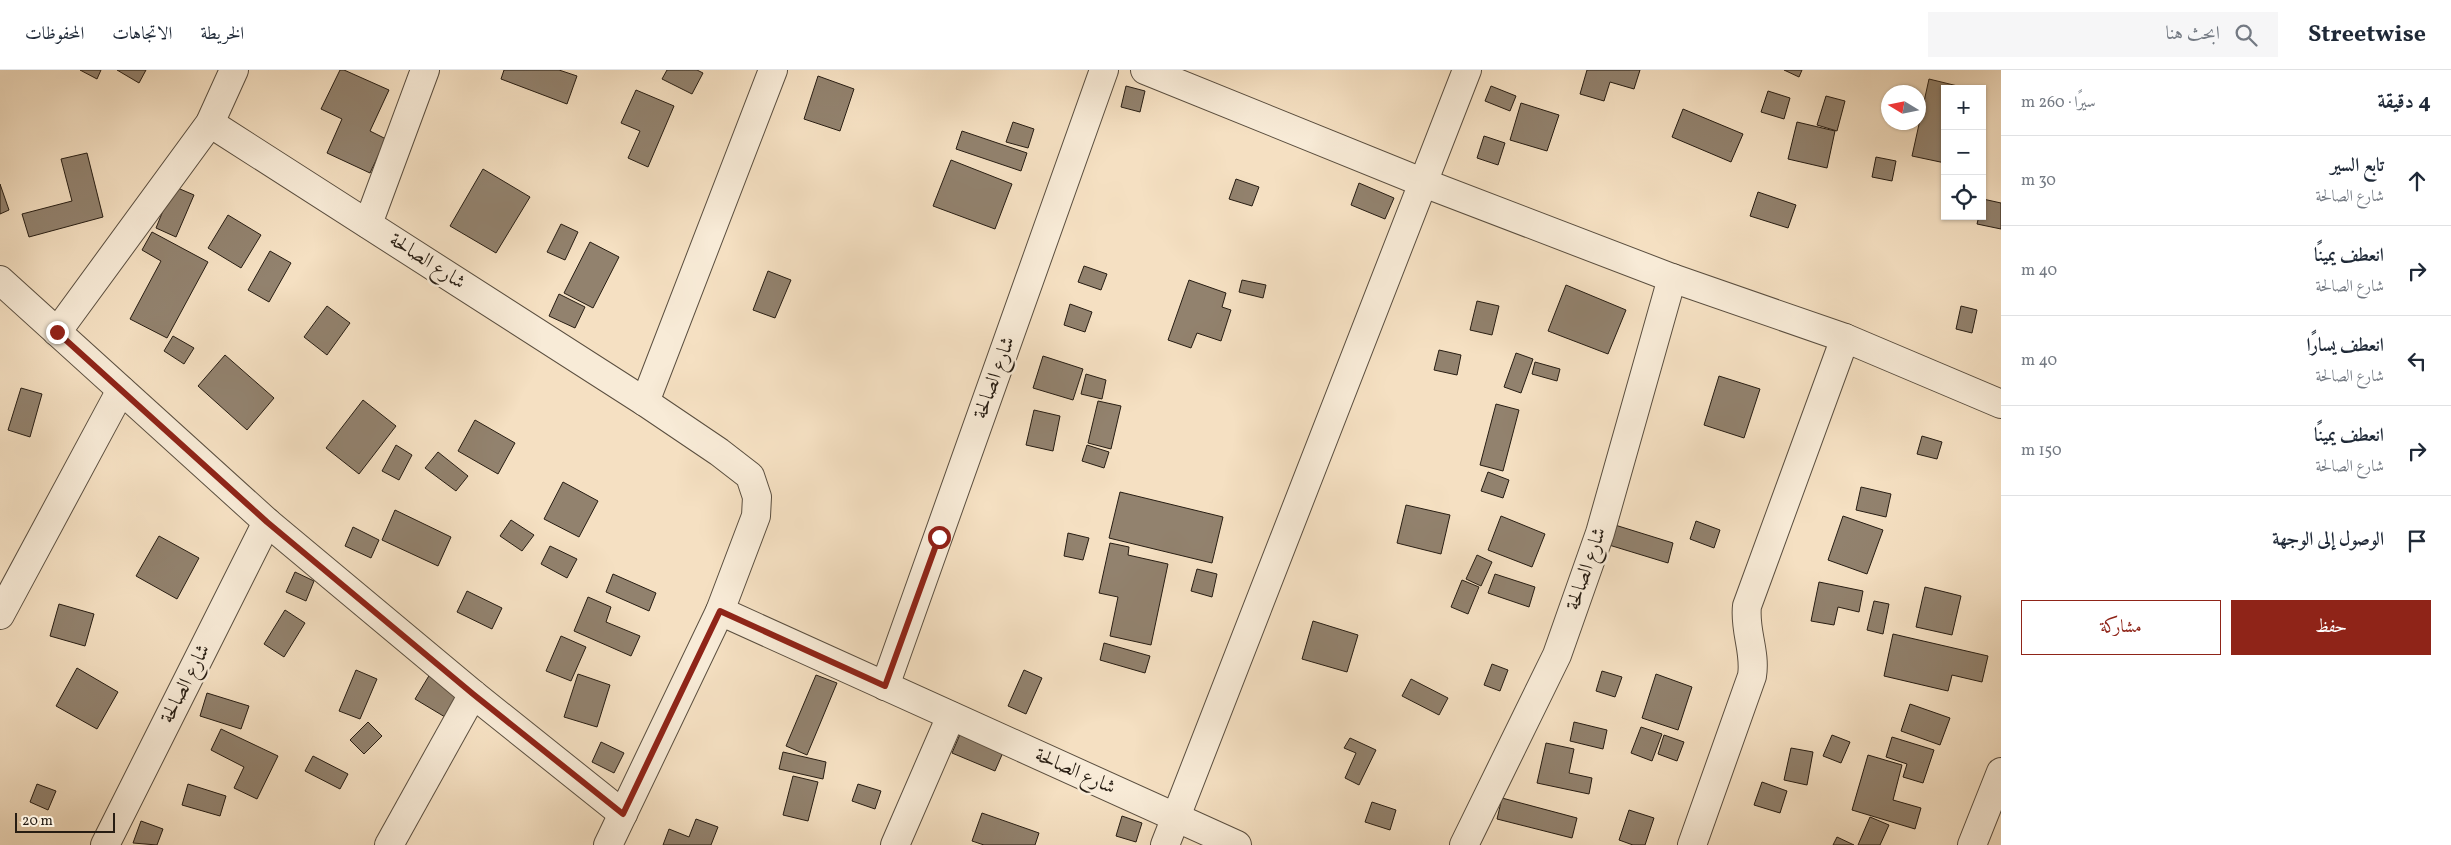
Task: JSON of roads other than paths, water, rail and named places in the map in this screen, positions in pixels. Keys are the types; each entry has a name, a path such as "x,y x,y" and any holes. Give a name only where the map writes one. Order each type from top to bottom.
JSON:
{"street":[{"path":"57,332 210,123 234,70"},
{"path":"368,224 425,70"},
{"path":"645,402 773,70"},
{"name":"شارع الصالحة","path":"885,686 1104,70"},
{"path":"1144,70 1424,183 1672,278 1845,338 2001,404"},
{"path":"1164,845 1467,70"},
{"name":"شارع الصالحة","path":"210,123 645,402 719,452 750,476 757,497 756,516 720,611 608,845"},
{"name":"شارع الصالحة","path":"1464,845 1557,654 1600,533 1672,278"},
{"path":"0,280 267,522 473,694 623,814"},
{"path":"1692,845 1752,676 1754,664 1745,621 1747,606 1845,338"},
{"path":"0,616 121,390"},
{"name":"شارع الصالحة","path":"104,845 267,522"},
{"name":"شارع الصالحة","path":"720,611 1237,845"},
{"path":"389,845 473,694"},
{"path":"895,845 951,716"},
{"path":"1972,845 2001,772"}]}
